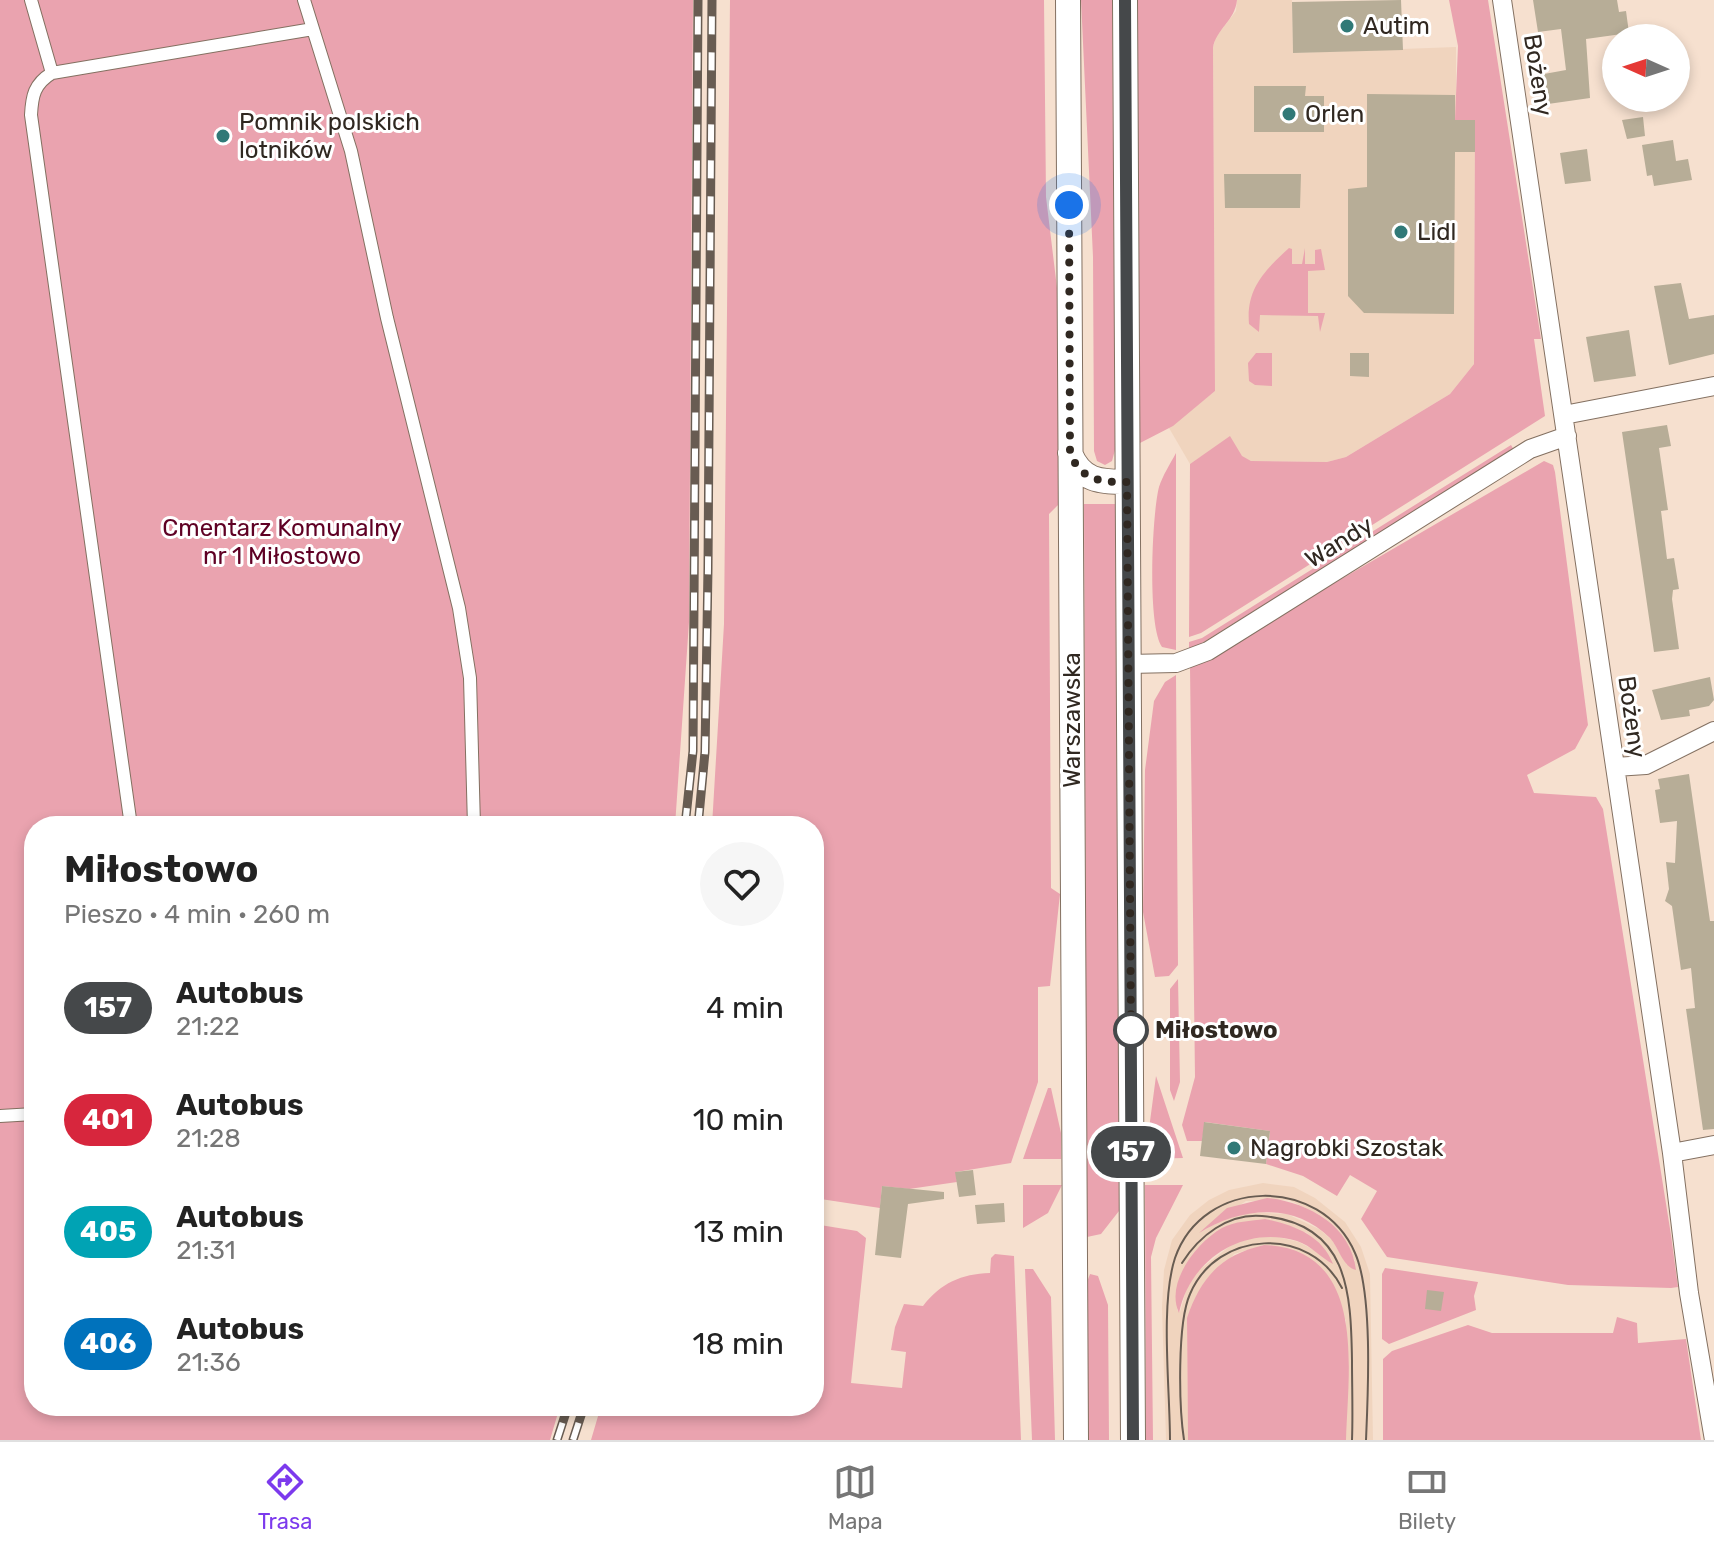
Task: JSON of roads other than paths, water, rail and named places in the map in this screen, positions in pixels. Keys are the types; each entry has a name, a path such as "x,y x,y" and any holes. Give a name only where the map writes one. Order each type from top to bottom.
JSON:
{"main road":[{"name":"Warszawska","path":"1068,0 1076,1440"},
{"path":"1125,0 1133,1440"},
{"path":"1070,453 1075,464 1090,478 1127,482"}],"street":[{"path":"31,0 52,73"},
{"path":"304,0 351,151 387,318 459,608 470,678 474,816"},
{"name":"Bożeny","path":"1502,0 1672,1153 1689,1293 1714,1440"},
{"path":"130,816 31,115 37,84 52,73 313,29"},
{"path":"1564,415 1714,386"},
{"name":"Wandy","path":"1128,664 1176,663 1208,651 1530,449 1567,436"},
{"path":"1615,767 1646,765 1714,731"},
{"path":"0,1116 24,1115"},
{"path":"1672,1153 1714,1145"}],"tram line":[{"path":"1170,1440 1167,1322 1170,1277 1175,1258 1189,1231 1210,1212 1235,1200 1263,1196 1290,1199 1316,1209 1339,1227 1355,1253 1361,1271 1367,1318 1366,1440"},
{"path":"1182,1263 1206,1235 1226,1222 1249,1216 1291,1221 1312,1232 1328,1246 1339,1265 1350,1310 1352,1440"},
{"path":"1184,1440 1180,1387 1183,1324 1190,1294 1203,1273 1221,1257 1242,1247 1264,1243 1287,1245 1309,1253 1327,1268 1342,1288"}],"railway":[{"path":"686,816 693,751 698,0"},
{"path":"699,816 705,752 708,568 712,0"},
{"path":"557,1440 565,1416"},
{"path":"573,1440 581,1416"}],"place":[{"name":"Autim","path":"1347,26"},
{"name":"Orlen","path":"1289,114"},
{"name":"Pomnik polskich lotników","path":"223,136"},
{"name":"Lidl","path":"1401,232"},
{"name":"Miłostowo","path":"1131,1030"},
{"name":"Nagrobki Szostak","path":"1234,1148"}],"park label":[{"name":"Cmentarz Komunalny nr 1 Miłostowo","path":"282,542"}]}
